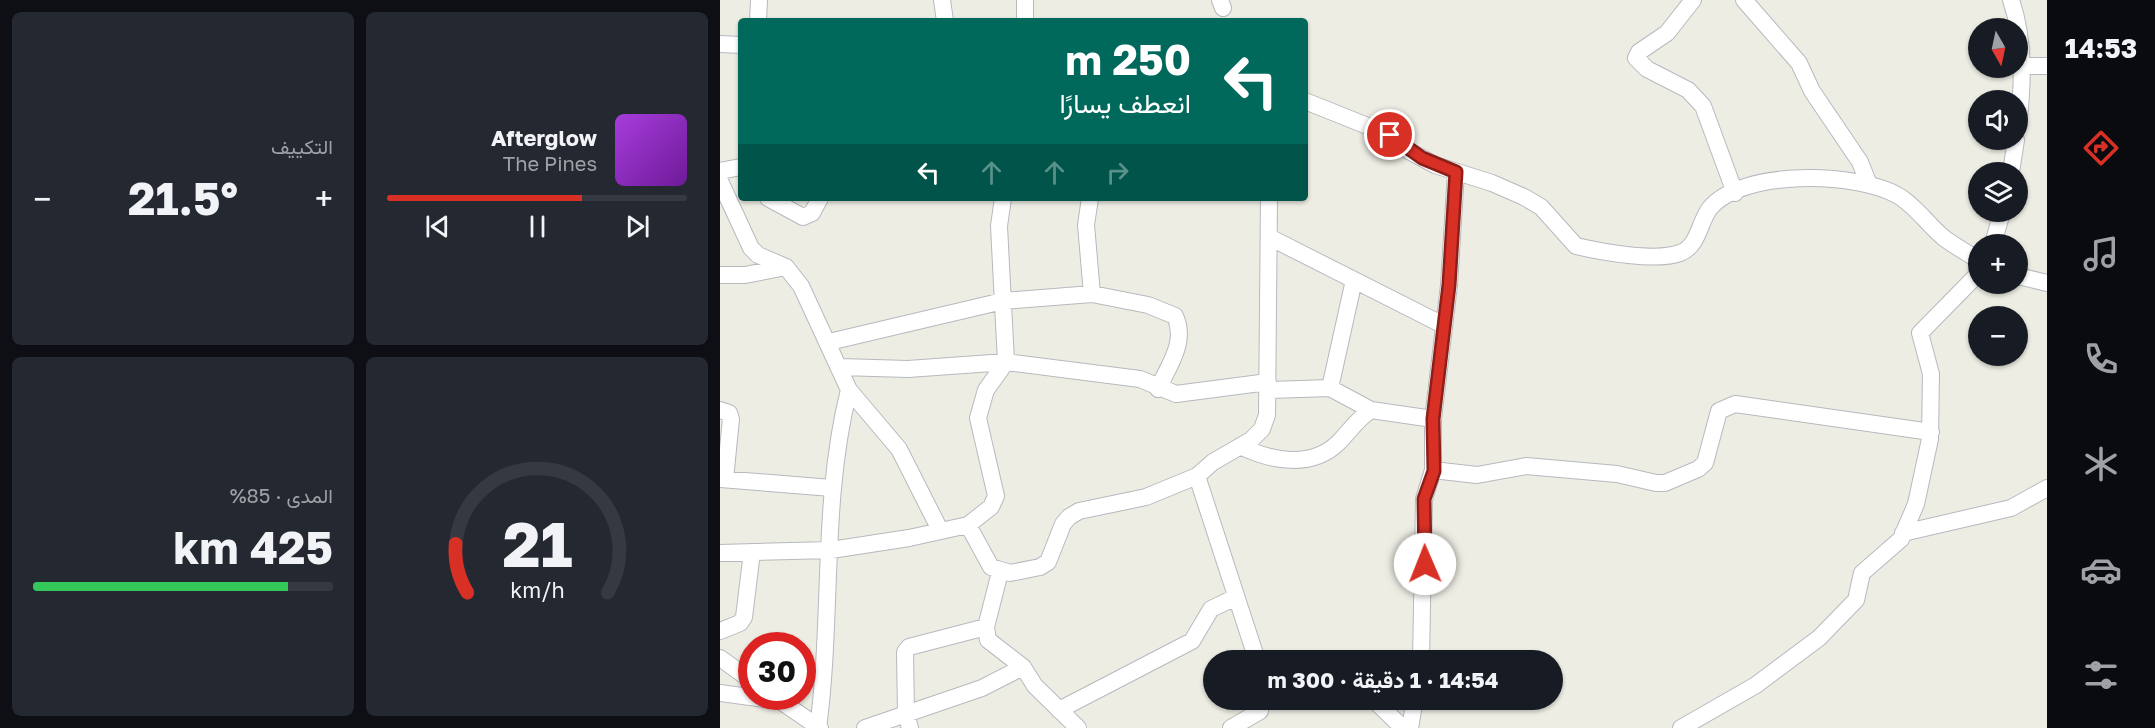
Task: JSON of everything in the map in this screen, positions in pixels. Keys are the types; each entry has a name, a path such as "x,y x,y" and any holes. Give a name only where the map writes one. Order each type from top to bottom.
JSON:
{"street":[{"path":"758,18 759,0"},
{"path":"942,0 945,18"},
{"path":"1025,0 1025,18"},
{"path":"1694,0 1667,33 1639,52 1636,58 1647,69 1688,90 1703,106 1735,193"},
{"path":"1744,0 1799,63 1812,92 1860,162 1868,182"},
{"path":"2011,0 2017,18"},
{"path":"720,44 738,45"},
{"path":"2028,66 2047,66"},
{"path":"1308,102 1390,135 1409,151 1435,165 1492,183 1524,197 1540,207 1576,246 1655,256 1683,252 1693,243 1710,208 1735,193 1763,183 1798,177 1868,182 1899,195 1944,237 1968,253"},
{"path":"1421,650 1424,499 1434,471 1433,419 1456,172"},
{"path":"730,174 751,248 758,255 786,267 801,286 829,342 849,390 899,449 940,531"},
{"path":"774,201 803,217 812,213 818,201"},
{"path":"720,553 831,550 940,531 968,525 994,502 996,496 978,418 986,390 1006,362 999,226 1003,201"},
{"path":"1090,201 1086,225 1092,294"},
{"path":"968,525 991,567 1000,572 1040,567 1048,562 1063,524 1078,511 1146,497 1197,476 1213,462 1240,446 1262,429 1267,415 1268,386 1269,201"},
{"path":"1269,237 1443,325"},
{"path":"720,275 745,275 786,267"},
{"path":"2028,278 2047,283"},
{"path":"1330,388 1354,280"},
{"path":"1681,728 1756,685 1819,638 1856,600 1862,573 1890,550 1903,533 1916,504 1930,432 1931,374 1920,333 1968,284"},
{"path":"829,342 1003,301 1092,294 1148,305 1175,316 1179,325 1180,343 1158,389"},
{"path":"840,367 908,369 1006,362 1140,380 1158,389 1176,394 1268,386 1330,388 1371,410 1433,419"},
{"path":"818,727 831,550 832,488 838,434 849,390"},
{"path":"1434,471 1477,475 1526,466 1617,474 1665,483 1698,469 1705,463 1719,411 1735,404 1930,432"},
{"path":"720,410 729,413 731,419 722,479 832,488"},
{"path":"1240,446 1257,454 1295,461 1317,458 1337,443 1358,418 1371,410"},
{"path":"1197,476 1254,650"},
{"path":"1903,533 2012,508 2047,488"},
{"path":"720,631 740,623 744,616 752,552"},
{"path":"1000,572 986,627 988,640 1023,667 1035,686 1078,728"},
{"path":"1059,710 1192,641 1211,609 1236,597"},
{"path":"908,721 905,652 909,647 986,627"},
{"path":"720,658 738,671"},
{"path":"865,728 908,721 1023,667"},
{"path":"720,693 738,695"},
{"path":"793,710 818,727"},
{"path":"1231,728 1260,710"},
{"path":"1384,710 1403,728"},
{"path":"1410,728 1413,710"}],"route":[{"path":"1390,135 1409,151 1435,165 1456,172 1449,242 1449,285 1433,419 1434,471 1424,499 1425,564"}]}
